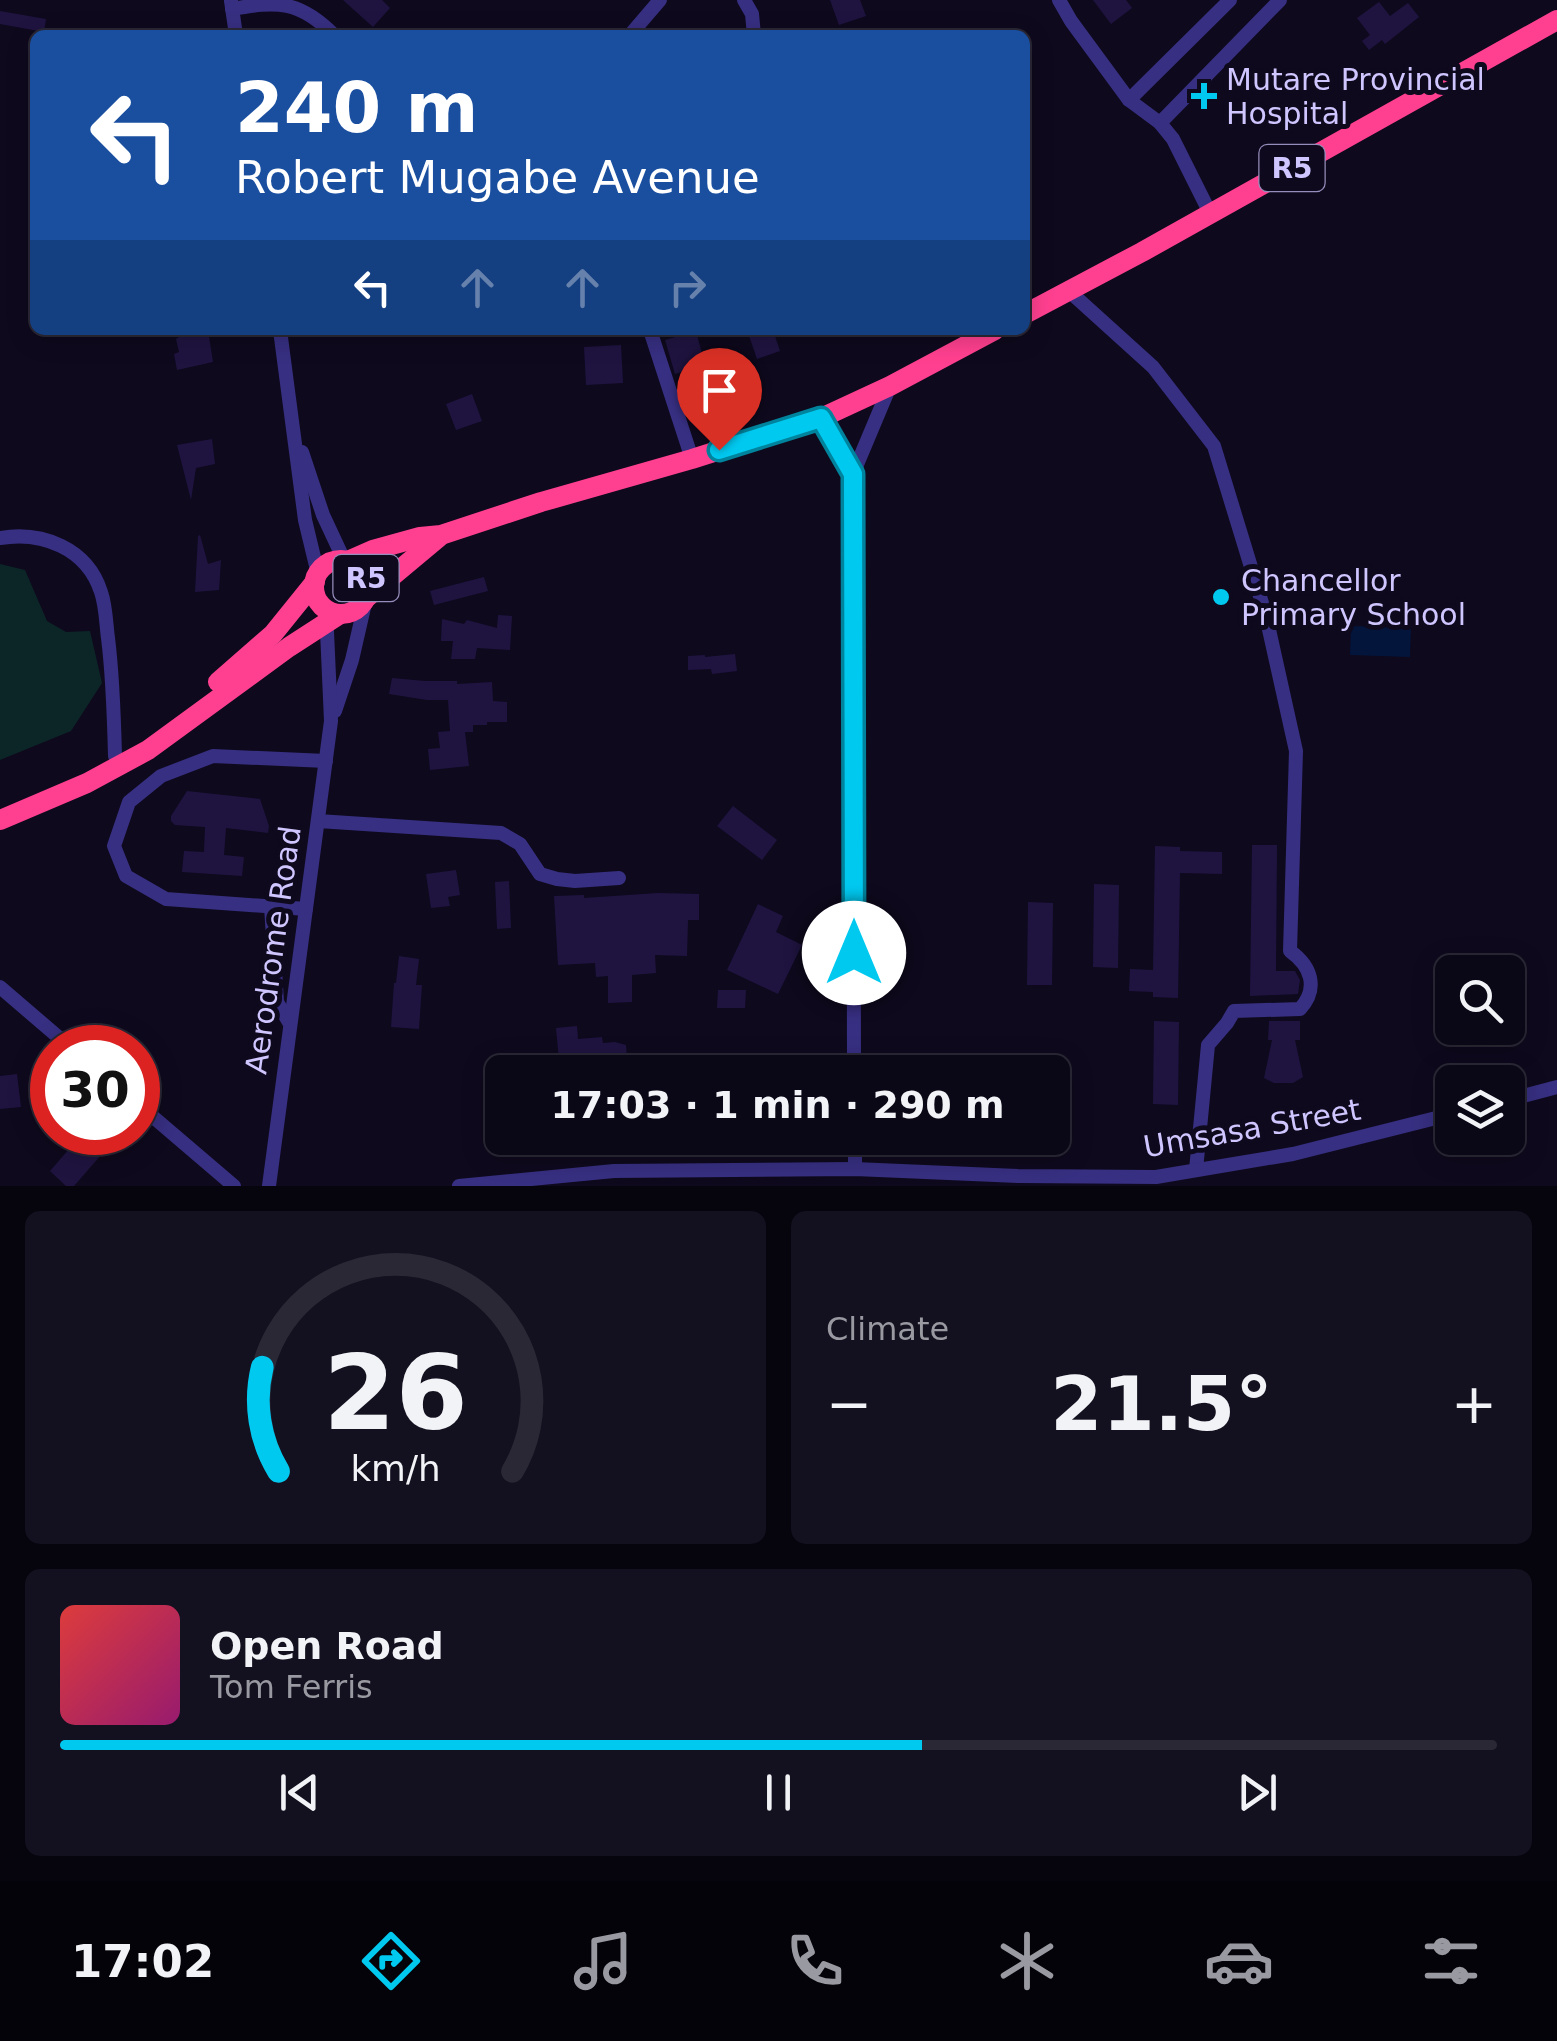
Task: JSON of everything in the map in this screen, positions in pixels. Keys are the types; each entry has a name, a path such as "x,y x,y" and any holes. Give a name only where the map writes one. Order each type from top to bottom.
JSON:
{"highway":[{"name":"R5","path":"1030,311 1557,20"},
{"name":"R5","path":"0,806 79,774 169,720 273,634 329,564 399,542 441,535 821,418 987,335"},
{"name":"R5","path":"0,820 87,783 148,750 331,615 358,609 441,535"},
{"name":"R5","path":"346,561 356,565 367,580 366,598"},
{"name":"R5","path":"316,578 316,597 331,615"}],"street":[{"path":"636,30 660,0"},
{"path":"744,0 752,14 754,30"},
{"path":"1060,0 1071,21 1130,100 1160,123 1172,140 1210,214"},
{"path":"1130,100 1230,0"},
{"path":"1160,123 1280,0"},
{"path":"235,30 231,5 272,2 298,9 329,30"},
{"path":"1069,291 1153,367 1214,446 1266,616 1296,751 1290,951 1308,972 1310,999 1300,1009 1234,1011 1208,1046 1196,1170"},
{"path":"281,335 316,578"},
{"path":"652,335 692,459"},
{"path":"854,1055 853,474 890,386"},
{"path":"290,414 322,515 346,561"},
{"path":"821,418 853,474"},
{"path":"0,538 20,535 56,542 84,561 101,592 114,686 114,756"},
{"name":"Aerodrome Road","path":"331,721 352,660 366,598"},
{"name":"Aerodrome Road","path":"269,1186 331,721 331,615"},
{"path":"306,908 166,898 126,876 114,846 129,802 160,776 213,756 326,762"},
{"path":"318,821 501,833 520,844 540,874 575,881 619,878"},
{"path":"271,906 277,1002 290,1025"},
{"path":"0,988 44,1025"},
{"path":"1525,1095 1557,1087"},
{"name":"Umsasa Street","path":"459,1186 614,1172 855,1170 1018,1181 1156,1177 1293,1154 1435,1118"},
{"path":"160,1123 234,1186"},
{"path":"855,1155 855,1170"}],"green space":[{"path":"0,564 25,570 47,621 66,632 90,631 102,683 71,731 0,760"}],"water":[{"path":"1351,626 1411,628 1410,657 1350,655"}],"building":[{"path":"343,0 382,0 390,8 373,27"},
{"path":"830,0 860,0 866,16 839,25"},
{"path":"1093,0 1126,0 1132,8 1111,24"},
{"path":"1379,2 1390,16 1408,3 1419,17 1385,44 1382,40 1369,50 1362,41 1370,35 1357,18"},
{"path":"0,11 46,19 44,30 0,24"},
{"path":"209,335 213,362 177,370 174,354 179,352 179,337"},
{"path":"697,335 705,365 675,374 665,340"},
{"path":"749,335 775,335 780,351 757,359"},
{"path":"621,345 623,383 586,385 584,347"},
{"path":"472,394 482,421 456,430 446,404"},
{"path":"212,439 215,464 196,468 191,500 177,445"},
{"path":"200,535 208,564 221,560 219,590 195,592"},
{"path":"484,577 488,591 434,605 430,591"},
{"path":"498,615 512,616 510,650 477,648 475,659 451,659 453,641 441,641 442,619 464,624 467,620 497,628"},
{"path":"735,654 737,671 712,674 711,669 688,670 688,656"},
{"path":"392,678 457,684 492,682 493,701 507,702 507,722 473,725 473,732 465,732 469,766 430,770 428,749 440,748 438,732 450,731 448,700 389,694"},
{"path":"187,791 260,799 268,833 226,828 224,855 244,857 242,876 182,872 184,851 204,852 205,827 175,825 171,821"},
{"path":"733,806 777,840 762,860 717,826"},
{"path":"1252,845 1277,845 1276,971 1295,971 1300,980 1298,994 1250,996"},
{"path":"1155,846 1222,852 1222,874 1180,873 1178,998 1129,991 1130,969 1153,970"},
{"path":"456,870 460,895 448,897 450,906 431,908 426,874"},
{"path":"509,881 511,928 497,929 495,882"},
{"path":"1094,884 1119,885 1118,968 1093,967"},
{"path":"699,894 699,920 688,920 687,956 655,955 656,973 632,975 632,1002 608,1003 608,976 596,977 595,963 558,965 554,896"},
{"path":"1028,902 1053,903 1052,985 1027,985"},
{"path":"758,904 783,916 776,932 802,945 778,994 727,970"},
{"path":"399,956 419,959 419,1029 391,1027"},
{"path":"718,990 746,990 745,1008 717,1008"},
{"path":"1154,1021 1179,1022 1178,1105 1153,1104"},
{"path":"1269,1021 1300,1021 1300,1040 1295,1040 1303,1077 1293,1083 1274,1083 1264,1078 1272,1040 1268,1040"},
{"path":"577,1026 578,1039 602,1037 603,1043 626,1045 627,1055 559,1055 556,1028"},
{"path":"17,1074 21,1107 0,1109 0,1076"},
{"path":"64,1155 101,1155 74,1186 66,1186 50,1171"}],"place":[{"name":"Mutare Provincial Hospital","path":"1204,96"},
{"name":"Chancellor Primary School","path":"1221,597"}],"route":[{"path":"719,450 821,418 853,474 854,953"}]}
